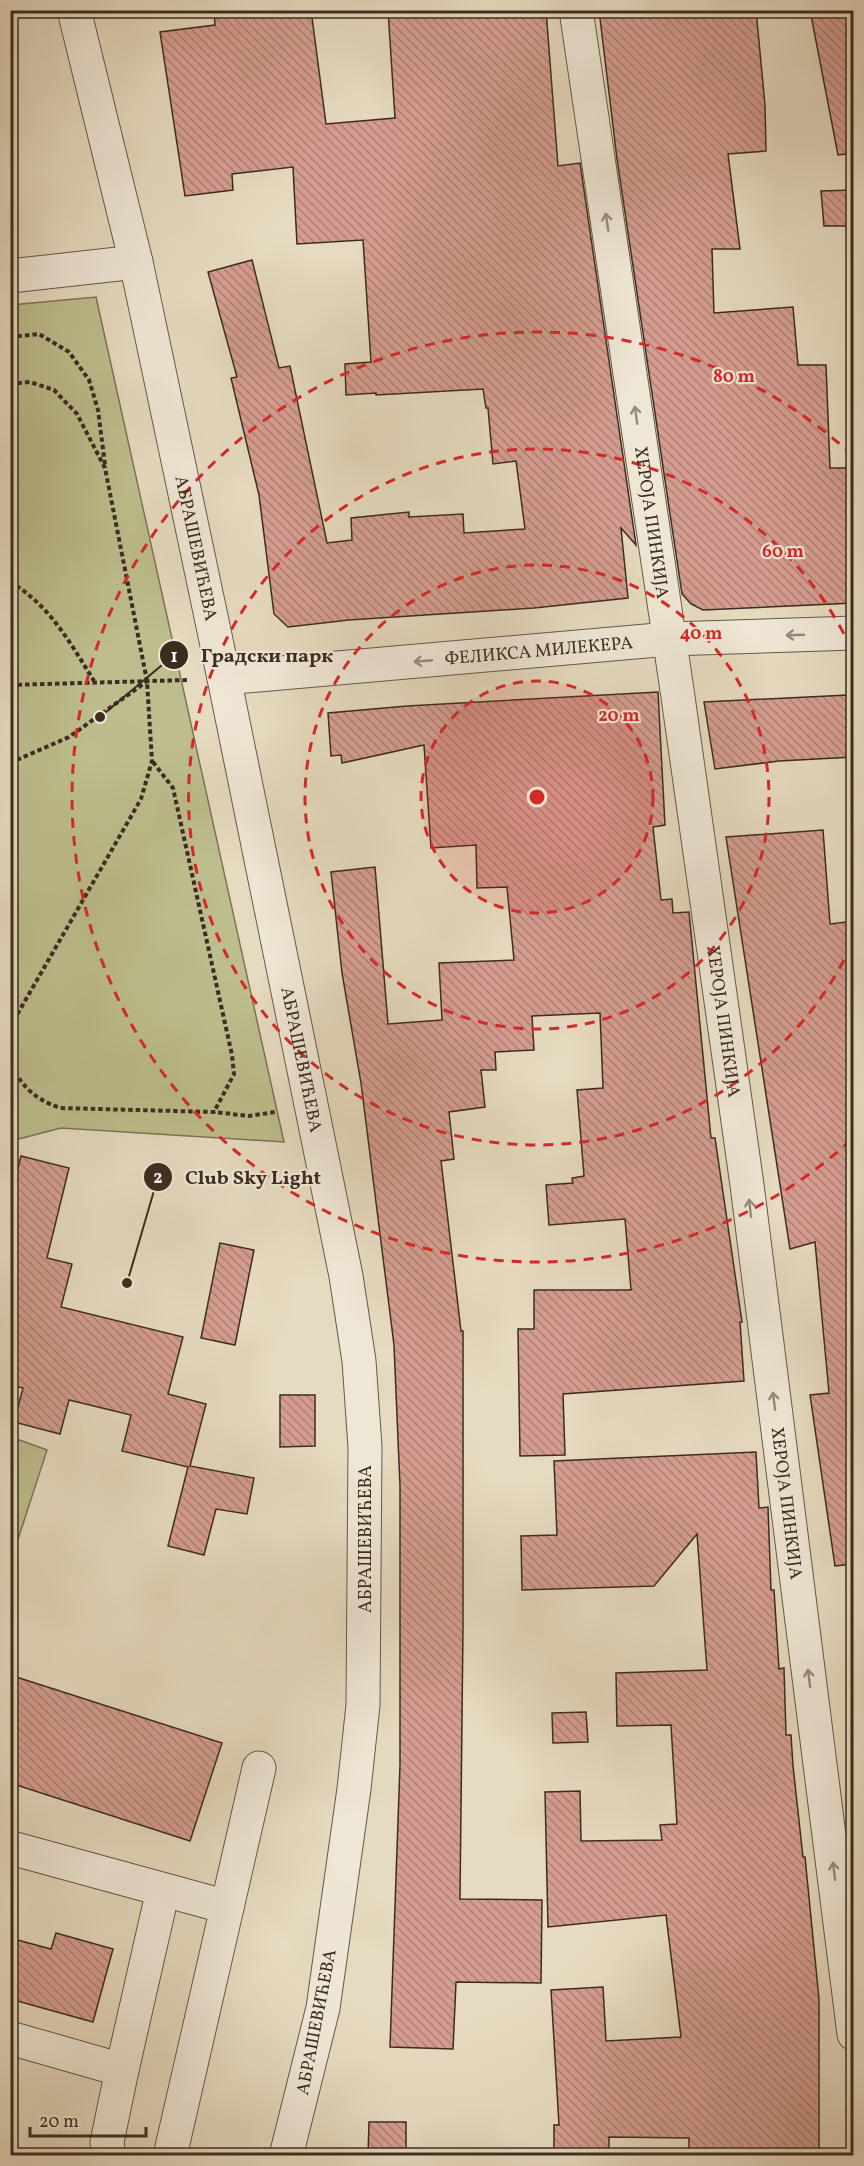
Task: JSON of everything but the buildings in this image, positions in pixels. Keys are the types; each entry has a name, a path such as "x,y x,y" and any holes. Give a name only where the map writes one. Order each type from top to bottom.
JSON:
{"street":[{"name":"АБРАШЕВИЋЕВА","path":"74,10 136,262 224,678 346,1276 359,1361 365,1447 363,1706 354,1789 323,2008 286,2156"},
{"name":"ХЕРОЈА ПИНКИЈА","path":"576,10 747,1185 854,2034"},
{"path":"10,276 136,262"},
{"name":"ФЕЛИКСА МИЛЕКЕРА","path":"224,678 669,639 854,633"},
{"path":"170,2156 259,1768"},
{"path":"15,1850 227,1907"},
{"path":"109,2156 107,2142 163,1890"},
{"path":"10,2038 122,2070"}],"path":[{"path":"10,337 39,334 69,351 89,380 98,410 105,468 147,681 152,761 141,799 10,1027"},
{"path":"10,384 30,382 54,390 77,414 105,468"},
{"path":"10,582 23,589 66,635 94,682"},
{"path":"10,685 224,678"},
{"path":"10,763 69,737 147,681"},
{"path":"152,761 173,788 232,1055 234,1074 214,1112"},
{"path":"10,1066 26,1088 41,1102 60,1108 214,1112 249,1116 312,1106"},
{"path":"10,1482 13,1496 10,1504"}],"green space":[{"path":"96,297 284,1142 61,1128 11,1141 11,305"},
{"path":"10,1437 47,1450 11,1561"}],"place":[{"name":"Градски парк","path":"100,717"},
{"name":"Club Sky Light","path":"127,1283"}]}
